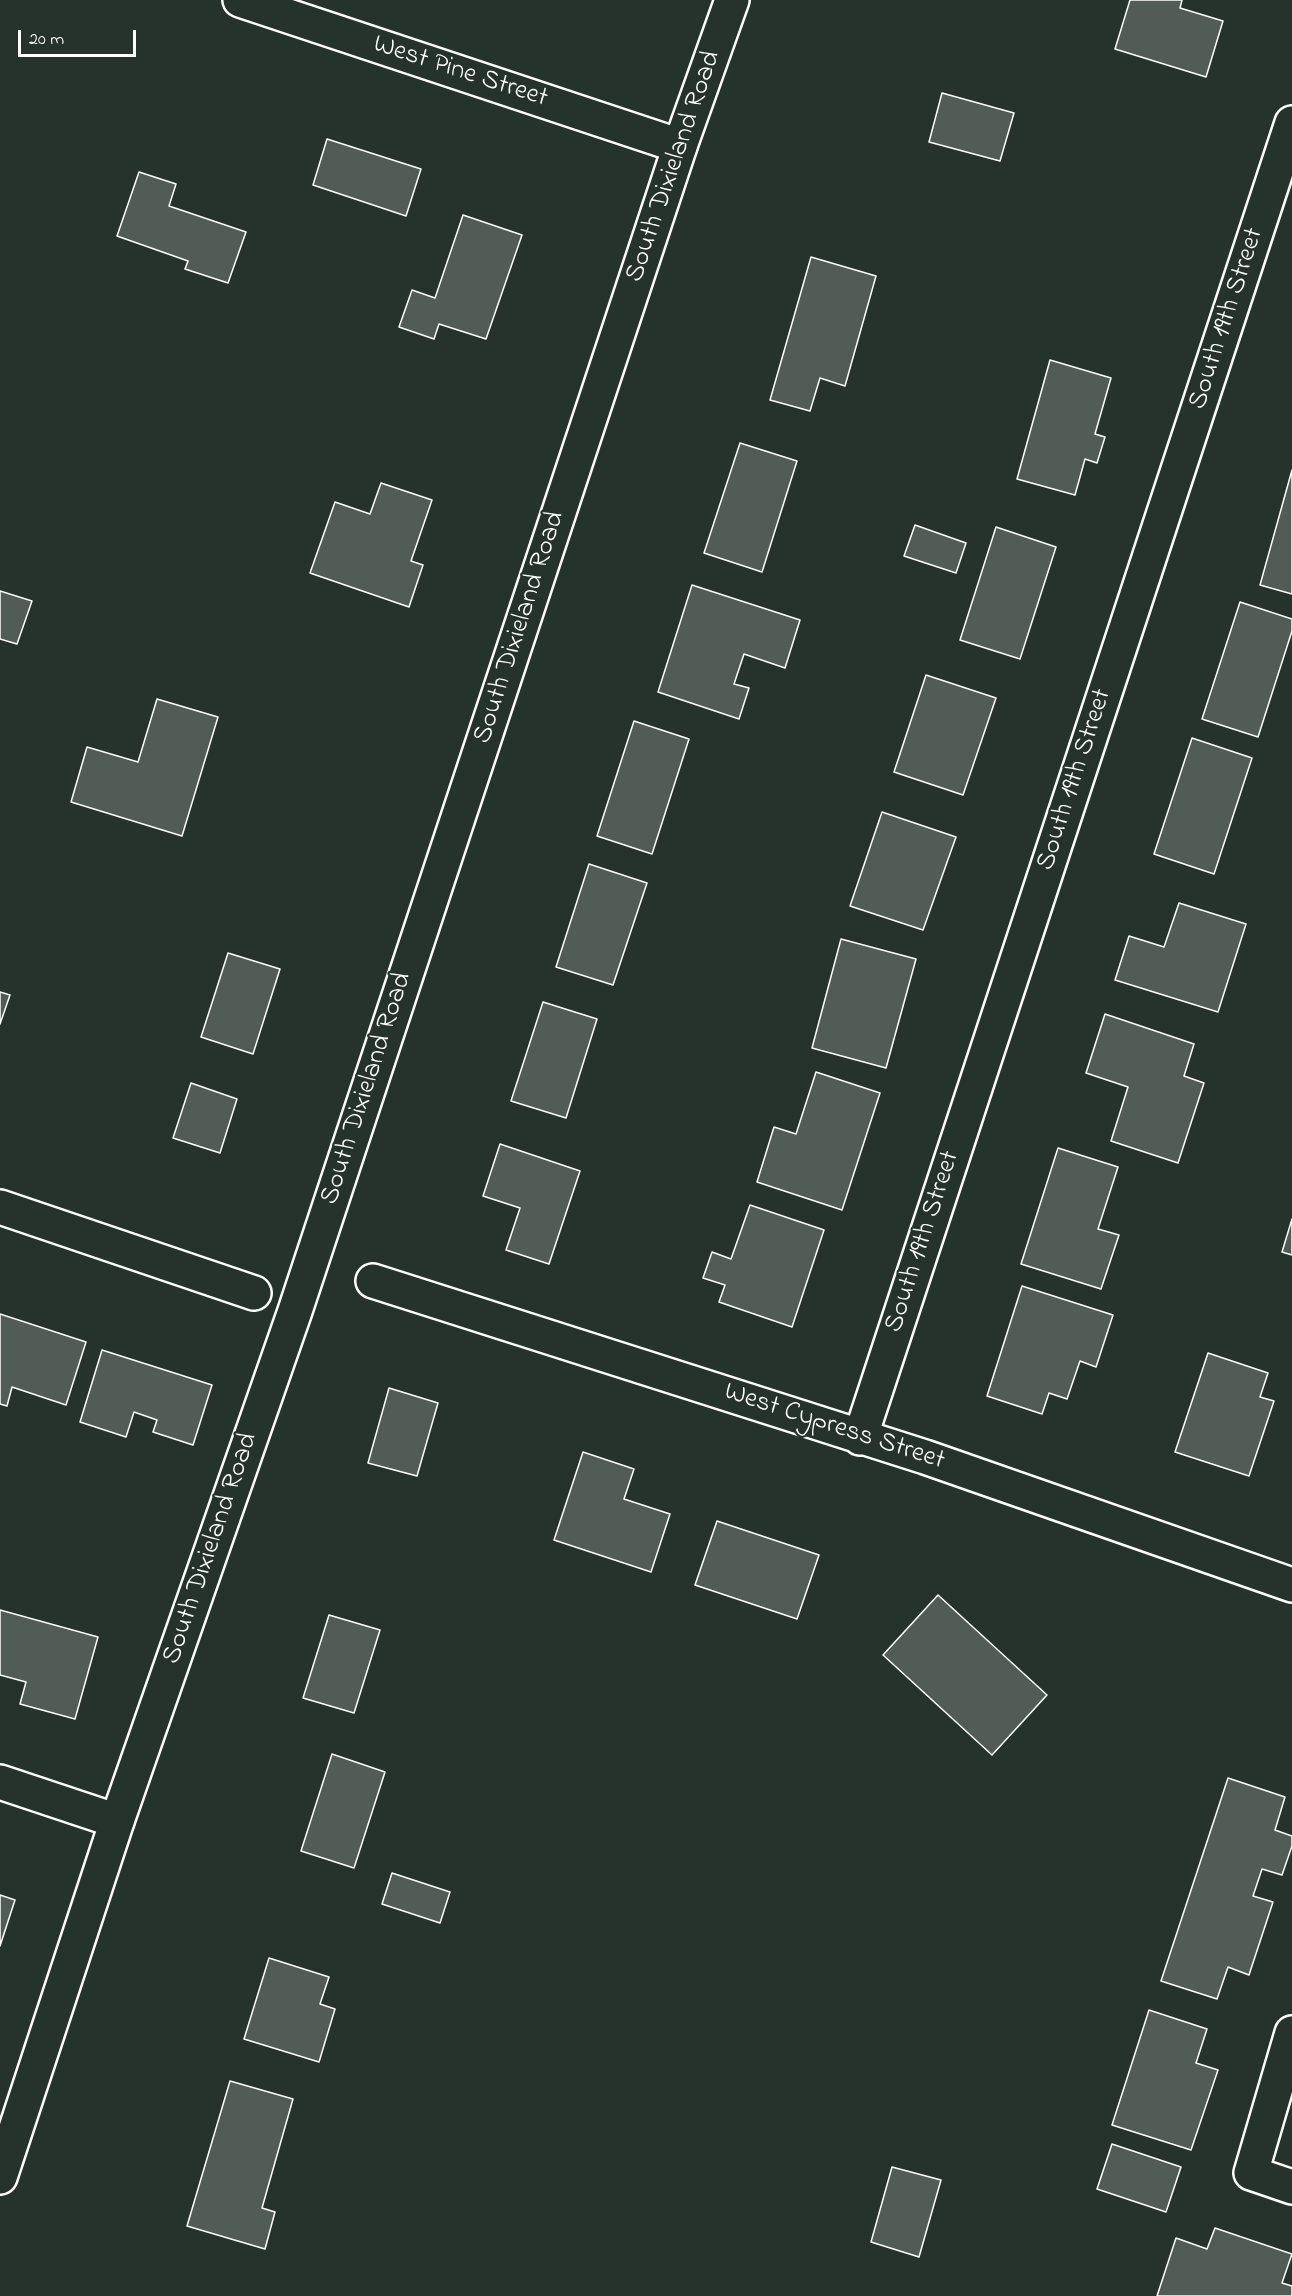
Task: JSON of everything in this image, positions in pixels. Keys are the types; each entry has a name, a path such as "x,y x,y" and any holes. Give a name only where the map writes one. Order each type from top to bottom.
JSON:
{"street":[{"name":"West Pine Street","path":"240,0 680,146"},
{"name":"South Dixieland Road","path":"0,2177 117,1821 296,1311 680,146 732,0"},
{"name":"South 19th Street","path":"860,1438 1292,123"},
{"path":"0,1207 254,1293"},
{"name":"West Cypress Street","path":"373,1281 925,1457 1292,1585"},
{"path":"0,1782 117,1821"},
{"path":"1292,2032 1251,2173 1292,2187"}],"building":[{"path":"1130,0 1182,0 1180,8 1223,21 1206,77 1115,49"},
{"path":"942,93 1014,113 1000,161 929,142"},
{"path":"327,139 421,169 406,216 313,185"},
{"path":"139,172 176,184 169,206 246,232 228,283 185,269 188,261 117,236"},
{"path":"463,215 522,235 486,339 439,324 434,339 399,327 412,290 435,298"},
{"path":"811,257 876,276 845,386 820,378 810,411 770,400"},
{"path":"1050,360 1111,378 1095,434 1105,437 1097,463 1085,459 1075,495 1017,479"},
{"path":"740,443 797,461 762,572 704,553"},
{"path":"1292,470 1292,594 1260,585"},
{"path":"381,483 432,500 411,561 423,565 409,607 310,573 335,502 370,514"},
{"path":"915,525 966,543 956,573 904,556"},
{"path":"996,527 1056,547 1020,659 960,640"},
{"path":"692,585 800,620 785,668 744,654 734,684 749,688 739,719 658,692"},
{"path":"0,591 32,601 17,644 0,639"},
{"path":"1240,602 1292,619 1292,631 1258,737 1202,719"},
{"path":"926,675 996,698 963,795 894,772"},
{"path":"157,699 218,717 182,836 71,802 87,747 138,762"},
{"path":"634,721 689,739 652,854 597,836"},
{"path":"1192,738 1252,758 1214,874 1154,854"},
{"path":"882,812 956,837 923,930 850,906"},
{"path":"589,864 647,883 613,985 556,967"},
{"path":"1179,903 1246,924 1218,1012 1115,980 1129,936 1164,947"},
{"path":"841,939 916,959 886,1068 812,1048"},
{"path":"228,953 280,969 253,1054 201,1037"},
{"path":"0,992 10,995 0,1024"},
{"path":"543,1002 597,1019 566,1118 511,1101"},
{"path":"1105,1014 1194,1044 1184,1076 1204,1083 1178,1163 1111,1141 1128,1087 1086,1073"},
{"path":"816,1072 880,1093 842,1210 757,1182 774,1127 796,1134"},
{"path":"191,1083 237,1099 220,1153 173,1138"},
{"path":"500,1144 580,1171 549,1264 506,1250 520,1208 483,1196"},
{"path":"1058,1148 1118,1167 1098,1229 1119,1235 1101,1289 1021,1264"},
{"path":"750,1205 824,1230 792,1327 719,1302 725,1285 703,1278 712,1252 731,1259"},
{"path":"1292,1219 1292,1255 1282,1252"},
{"path":"1022,1286 1113,1315 1096,1367 1080,1361 1067,1399 1049,1393 1042,1414 987,1396"},
{"path":"0,1314 86,1342 66,1405 12,1387 7,1406 0,1404"},
{"path":"102,1350 212,1385 193,1445 153,1432 157,1420 134,1412 126,1437 80,1422"},
{"path":"1208,1353 1268,1373 1260,1397 1274,1401 1249,1476 1175,1452"},
{"path":"389,1388 438,1403 417,1476 368,1463"},
{"path":"583,1452 634,1469 624,1499 670,1514 651,1572 554,1540"},
{"path":"717,1521 819,1555 797,1619 695,1585"},
{"path":"938,1595 1047,1695 992,1755 883,1655"},
{"path":"0,1610 98,1637 75,1719 20,1704 26,1682 0,1675"},
{"path":"329,1615 380,1630 354,1713 303,1698"},
{"path":"332,1754 385,1772 354,1868 301,1851"},
{"path":"1228,1778 1285,1797 1275,1830 1292,1836 1292,1846 1282,1875 1262,1869 1253,1896 1273,1902 1249,1975 1228,1967 1217,1999 1161,1981"},
{"path":"392,1873 450,1892 440,1923 382,1904"},
{"path":"0,1895 15,1900 0,1946"},
{"path":"269,1958 329,1977 320,2004 335,2009 319,2062 244,2039"},
{"path":"1149,2010 1207,2029 1196,2063 1218,2070 1191,2150 1112,2125"},
{"path":"230,2081 293,2099 262,2208 275,2212 265,2249 187,2226"},
{"path":"1112,2144 1181,2167 1166,2212 1097,2189"},
{"path":"892,2167 941,2180 919,2257 871,2242"},
{"path":"1215,2228 1292,2254 1282,2283 1292,2286 1292,2296 1157,2296 1176,2238 1207,2249"}]}
